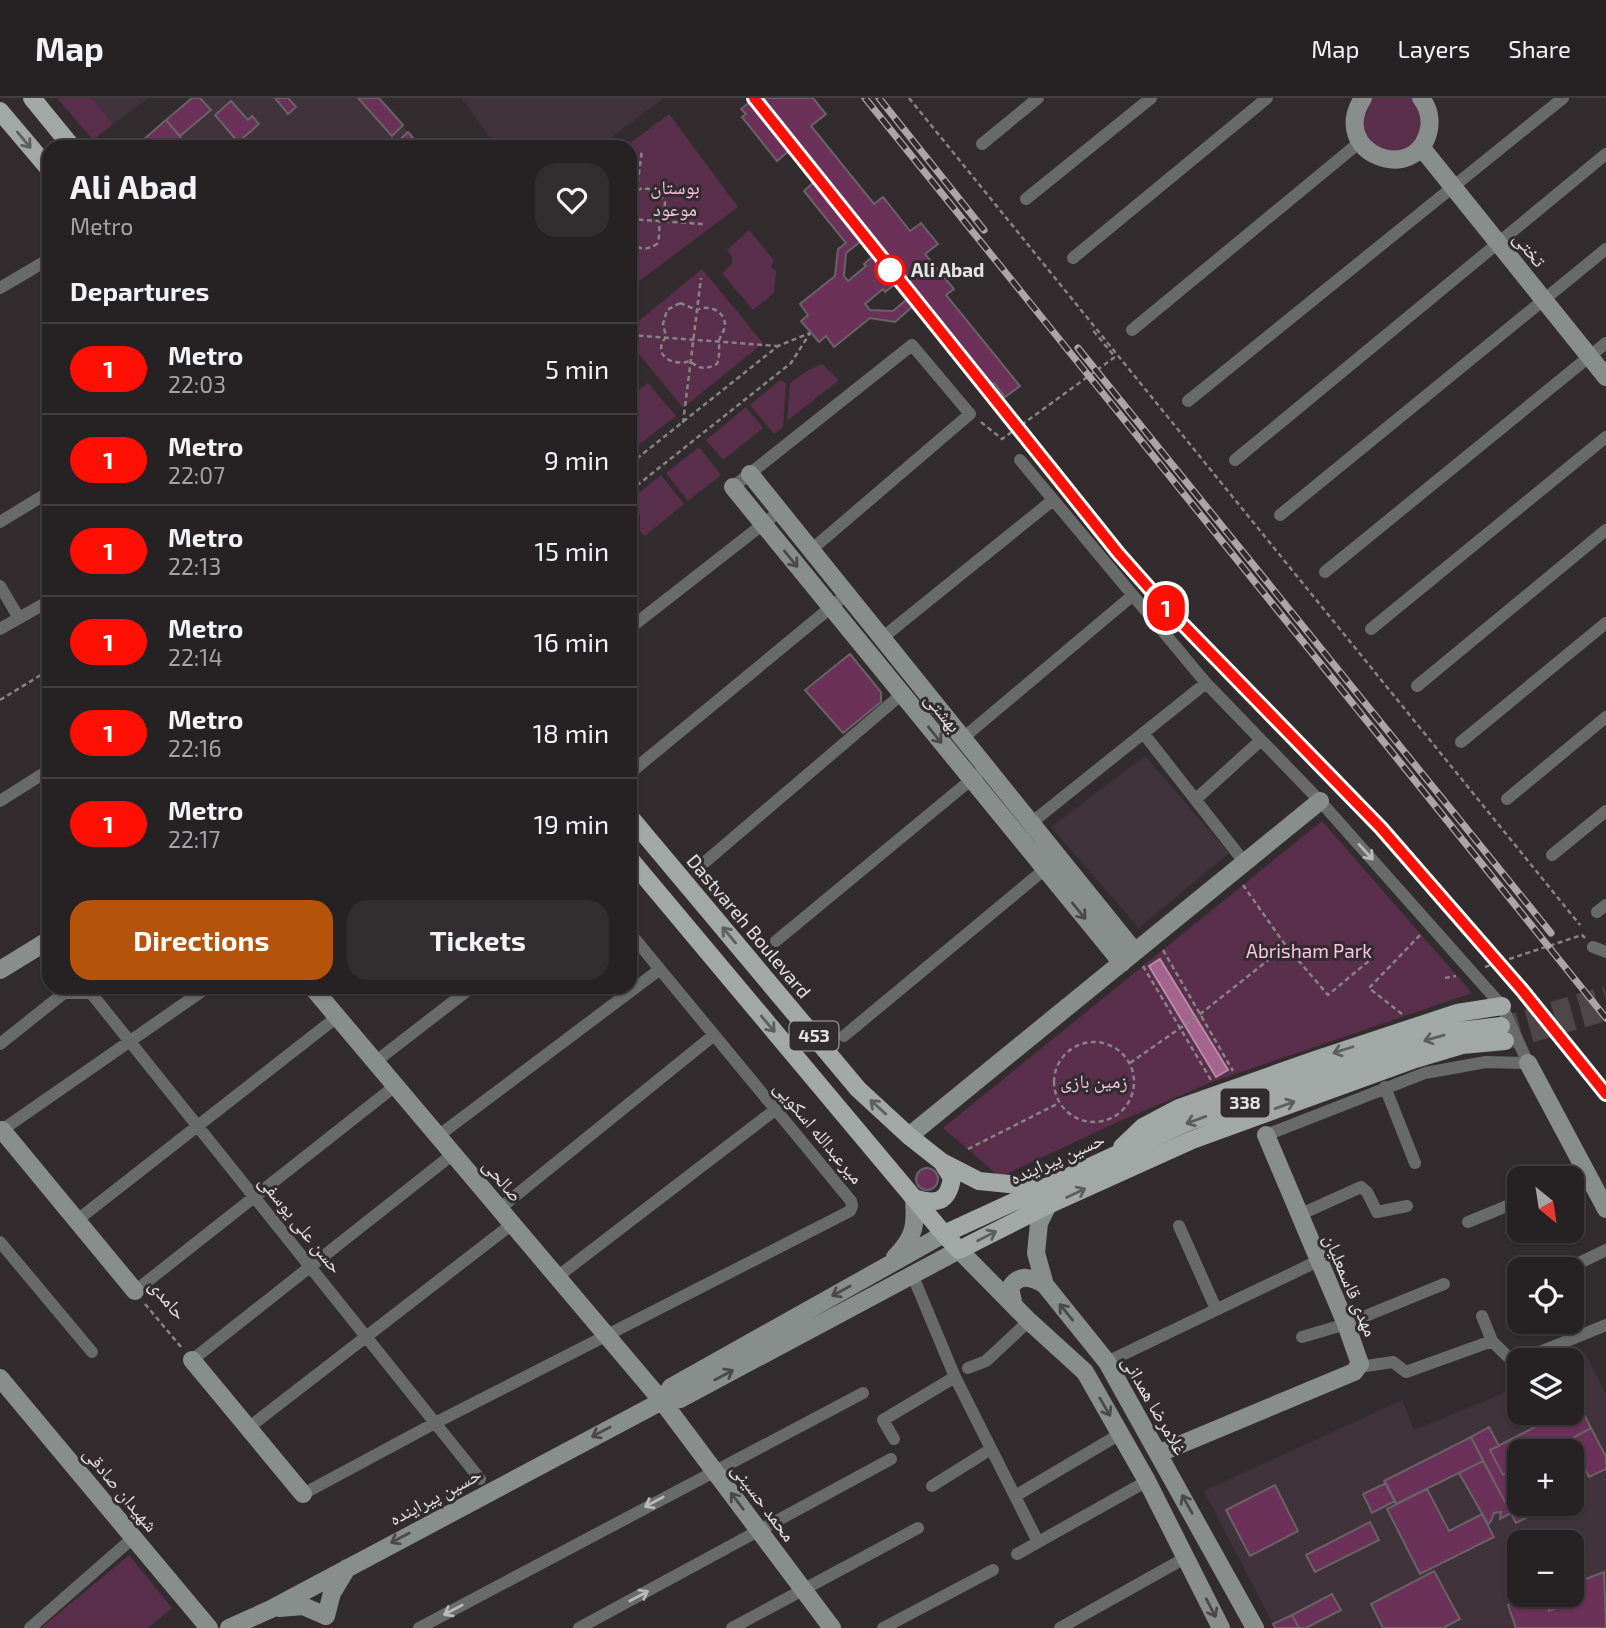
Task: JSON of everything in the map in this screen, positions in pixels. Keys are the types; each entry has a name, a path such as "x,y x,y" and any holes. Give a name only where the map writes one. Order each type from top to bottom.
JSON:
{"main road":[{"path":"32,98 66,140"},
{"path":"0,111 42,161"},
{"name":"Dastvareh Boulevard","path":"637,825 858,1089 909,1136 942,1162 979,1181 1046,1197"},
{"name":"453","path":"637,867 959,1250"},
{"path":"1111,1157 1143,1127 1180,1108 1457,1013 1502,1006"},
{"name":"حسین پیراینده","path":"944,1234 998,1208 1046,1197 1327,1089 1503,1033 1459,1031 1410,1045 1185,1123 1111,1157 1046,1197 1014,1222 959,1250"},
{"path":"914,1198 930,1203 941,1200 950,1190 952,1178 942,1162"},
{"path":"942,1162 1014,1222"}],"street":[{"path":"982,144 1038,98"},
{"path":"1026,199 1151,98"},
{"path":"1073,258 1267,98"},
{"path":"1363,98 1354,118 1355,131 1368,151 1389,160 1411,155 1421,147 1427,137 1430,114 1421,98"},
{"path":"1188,401 1563,98"},
{"path":"1132,330 1360,142"},
{"name":"تختی","path":"1421,147 1606,377"},
{"path":"1235,460 1606,154"},
{"path":"1280,515 1606,249"},
{"path":"0,288 42,263"},
{"path":"1325,572 1606,343"},
{"path":"733,487 912,345 970,414 811,550"},
{"path":"1371,629 1606,437"},
{"path":"1020,460 1206,683 1320,801 1502,1006 1574,1166"},
{"path":"750,474 1031,823 1133,960"},
{"name":"بهشتی","path":"733,487 1045,869 1133,960"},
{"path":"0,522 42,496"},
{"path":"882,638 1053,500"},
{"path":"637,623 780,511"},
{"path":"1417,686 1606,530"},
{"path":"0,586 19,618"},
{"path":"637,767 847,594"},
{"path":"963,738 1132,596"},
{"path":"0,629 42,605"},
{"path":"1461,742 1606,623"},
{"path":"1031,823 1206,683"},
{"path":"705,862 902,694"},
{"path":"1507,799 1606,717"},
{"path":"1144,734 1245,863"},
{"path":"1196,799 1260,741"},
{"path":"776,941 986,767"},
{"path":"0,801 42,774"},
{"path":"909,1136 1133,960 1320,801"},
{"path":"1552,855 1606,811"},
{"path":"845,1036 1045,869"},
{"name":"میرعبدالله اسکویی","path":"606,1335 850,1211 852,1206 851,1201 637,942"},
{"path":"0,970 42,944"},
{"path":"1593,947 1606,952"},
{"path":"637,987 659,970"},
{"path":"0,1044 63,994"},
{"name":"حسن علی یوسفی","path":"92,994 480,1479"},
{"path":"2,1130 198,994"},
{"name":"صالحی","path":"323,994 337,1017 662,1401"},
{"path":"375,1062 463,994"},
{"path":"438,1136 627,994"},
{"path":"76,1221 337,1017"},
{"path":"499,1209 714,1035"},
{"path":"1266,1135 1425,1073 1486,1062 1528,1063"},
{"path":"135,1291 395,1086"},
{"path":"1385,1087 1415,1163"},
{"path":"557,1277 775,1110"},
{"name":"حامدی","path":"2,1130 135,1291"},
{"name":"مهدی قاسمعلیان","path":"1160,1453 1354,1372 1359,1367 1359,1359 1346,1324 1266,1135"},
{"path":"453,1154 192,1360 303,1494 606,1335"},
{"path":"1584,1181 1603,1198"},
{"path":"1299,1215 1361,1187 1367,1192 1377,1212 1407,1206"},
{"name":"غلامرضا همدانی","path":"1046,1197 1039,1223 1036,1253 1045,1285 1107,1362 1255,1628"},
{"path":"885,1266 906,1246 916,1225 914,1198"},
{"path":"1468,1222 1507,1206"},
{"path":"248,1428 512,1224"},
{"path":"1179,1226 1216,1309"},
{"name":"حسین پیراینده","path":"662,1401 671,1387 944,1234"},
{"path":"0,1242 92,1353"},
{"path":"959,1250 1029,1321 1085,1372 1147,1481 1221,1628"},
{"name":"حسین پیراینده","path":"229,1628 271,1609 662,1401 680,1399 959,1250"},
{"path":"1584,1261 1606,1250"},
{"path":"1107,1362 1318,1261"},
{"path":"912,1274 955,1377 1038,1542"},
{"path":"1014,1306 1010,1289 1014,1282 1024,1277 1045,1285"},
{"path":"1302,1337 1346,1324 1444,1284"},
{"path":"1482,1316 1492,1341 1507,1356 1530,1356 1606,1325"},
{"path":"968,1368 986,1361 1029,1321"},
{"path":"1359,1367 1393,1362 1406,1372 1492,1341"},
{"path":"894,1439 883,1420 955,1377"},
{"name":"شهیدان صادقی","path":"0,1378 209,1628"},
{"path":"419,1628 863,1392"},
{"name":"محمد حسینی","path":"662,1401 832,1628"},
{"path":"1015,1496 1120,1434"},
{"path":"932,1486 991,1449"},
{"path":"579,1628 891,1459"},
{"path":"1017,1554 1147,1481"},
{"path":"732,1628 918,1528"},
{"path":"30,1628 134,1537"},
{"path":"1059,1628 1210,1545"},
{"path":"271,1609 303,1606 329,1622 332,1593 349,1566"},
{"path":"883,1628 993,1570"}],"path":[{"path":"909,98 1580,925"},
{"path":"637,247 645,249 657,244 661,232 659,221 665,210 661,194 649,189 637,191 642,150"},
{"path":"637,219 703,224"},
{"path":"682,422 701,278"},
{"path":"666,337 663,324 667,310 680,303 696,310"},
{"path":"690,361 698,368 705,369 717,364 719,340 724,330 725,321 720,313 702,307 696,310"},
{"path":"970,414 1002,439 1115,357 1091,328"},
{"path":"637,458 778,346 810,333 791,363 637,485"},
{"path":"637,335 778,346"},
{"path":"666,337 660,350 666,360 681,364 690,361"},
{"path":"0,700 42,674"},
{"path":"1243,885 1286,946 1328,996 1370,960"},
{"path":"1405,1016 1369,988 1420,934"},
{"path":"1486,967 1582,935"},
{"path":"1130,1063 1199,1015 1286,946"},
{"path":"1163,950 1234,1074"},
{"path":"1133,960 1180,1028 1212,1082"},
{"path":"1445,978 1462,975"},
{"path":"1099,1041 1122,1052 1130,1063 1134,1090 1129,1103 1107,1120 1080,1120 1068,1113 1059,1103 1054,1091 1056,1065 1074,1046 1099,1041"},
{"path":"968,1149 1059,1103"},
{"name":"حامدی","path":"135,1291 192,1360"}],"shaded area":[{"path":"92,98 149,98 113,124"},
{"path":"192,98 379,98 415,140 143,140"},
{"path":"461,98 664,98 607,140 492,140"},
{"path":"1145,756 1229,853 1139,928 1051,827"},
{"path":"1160,959 1228,1070 1216,1077 1149,966"},
{"path":"1585,1353 1606,1394 1606,1628 1275,1628 1204,1491 1402,1400 1414,1430 1507,1392 1507,1425 1584,1425"}],"green space":[{"path":"57,98 92,98 113,124 93,140"},
{"path":"1371,98 1412,98 1417,104 1422,117 1421,132 1418,139 1407,149 1390,154 1364,139 1362,109"},
{"name":"بوستان موعود","path":"669,114 738,207 637,283 637,140 634,140"},
{"path":"749,230 774,260 771,266 776,271 774,293 753,310 722,273 732,264 732,257 727,250"},
{"path":"702,269 763,343 683,408 637,352 637,322"},
{"path":"822,364 839,380 787,421 790,383"},
{"path":"780,380 786,383 783,427 774,434 750,405"},
{"path":"648,383 676,416 637,446 637,392"},
{"path":"746,407 763,428 723,460 706,440"},
{"path":"699,447 721,475 688,501 666,473"},
{"path":"661,475 684,504 645,536 640,531 637,494"},
{"name":"Abrisham Park","path":"1322,821 1472,993 1212,1082 1122,1120 1000,1177 943,1128"},
{"path":"129,1555 172,1608 148,1628 41,1628"}],"building":[{"path":"192,98 200,98 211,110 180,136 166,120"},
{"path":"275,98 288,98 296,107 288,114"},
{"path":"358,98 379,98 403,125 392,136"},
{"path":"755,98 813,98 826,114 811,126 874,204 883,197 910,231 921,223 938,244 925,254 954,289 946,295 1020,386 1005,397 994,383 982,393 912,307 895,322 870,318 834,347 826,336 819,342 801,321 808,315 800,304 835,276 838,249 846,243 804,191 815,181 790,150 777,161 742,117 746,114 741,109","holes":["860,242 872,257 864,264 866,266 848,281 844,276 846,253","894,285 906,300 893,311 870,310 865,304 883,289 885,292"]},
{"path":"231,101 248,120 252,116 259,124 240,140 236,140 215,115"},
{"path":"166,120 183,140 143,140"},
{"path":"408,132 415,140 399,140"},
{"path":"850,654 881,692 881,702 843,733 805,690"},
{"path":"927,1168 935,1171 938,1179 935,1187 927,1190 919,1187 916,1179 919,1171"},
{"path":"1584,1414 1591,1428 1571,1439 1511,1439 1539,1425 1584,1425"},
{"path":"1489,1427 1499,1446 1490,1450 1503,1475 1507,1473 1507,1506 1471,1437"},
{"path":"1591,1428 1606,1457 1606,1469 1589,1477 1584,1467 1584,1439 1572,1439"},
{"path":"1471,1437 1483,1461 1396,1504 1384,1481"},
{"path":"1507,1441 1507,1473 1503,1475 1490,1450"},
{"path":"1483,1461 1507,1506 1507,1515 1500,1519 1501,1512 1494,1513 1488,1524 1459,1473"},
{"path":"1386,1483 1395,1501 1372,1513 1363,1494"},
{"path":"1275,1485 1298,1531 1250,1556 1226,1510"},
{"path":"1427,1489 1449,1531 1482,1514 1494,1537 1420,1574 1387,1509"},
{"path":"1512,1516 1530,1516 1516,1523"},
{"path":"1370,1522 1379,1540 1315,1572 1306,1555"},
{"path":"1434,1571 1460,1619 1443,1628 1383,1628 1371,1604"},
{"path":"1604,1572 1606,1628 1516,1628 1509,1607 1548,1607 1549,1611 1559,1607 1584,1607 1584,1580"},
{"path":"1332,1594 1341,1610 1306,1628 1299,1628 1292,1615"},
{"path":"1292,1615 1299,1628 1275,1628 1273,1624"}],"tunnel":[{"path":"1501,1026 1606,995"},
{"path":"1505,1041 1606,1012"}],"railway":[{"path":"753,98 1118,553 1164,605 1381,828 1522,991 1606,1094"},
{"path":"865,98 1606,1018"},
{"path":"879,98 984,230"},
{"path":"1078,348 1551,933"}],"metro line":[{"name":"1","path":"754,98 1118,553 1164,605 1381,828 1522,990 1606,1094"}],"place":[{"name":"Ali Abad","path":"890,270"}],"park label":[{"name":"زمین بازی","path":"1094,1081"}]}
